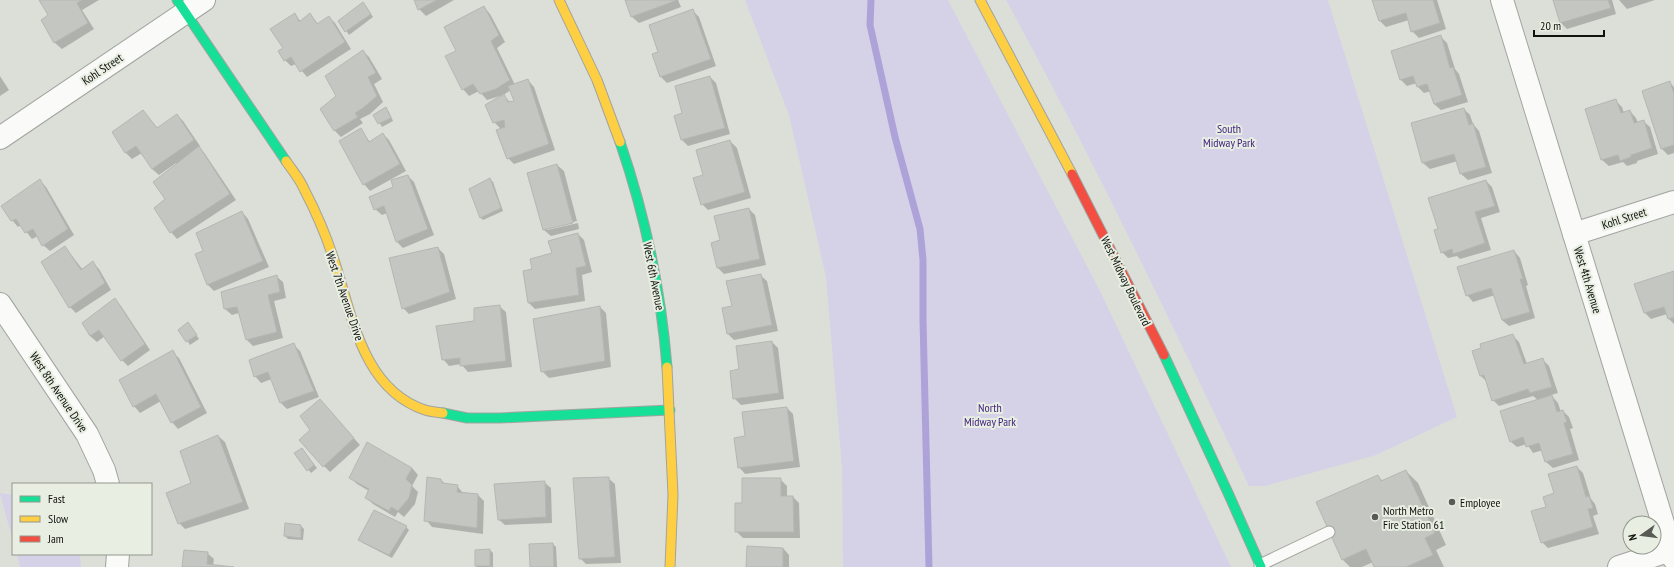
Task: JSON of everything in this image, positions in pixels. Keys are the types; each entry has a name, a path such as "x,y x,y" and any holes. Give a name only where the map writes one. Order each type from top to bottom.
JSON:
{"street":[{"name":"Kohl Street","path":"0,138 182,6 204,0"},
{"name":"West 6th Avenue","path":"559,0 583,49 608,106 631,177 650,251 658,291 664,338 670,410 674,485 670,567"},
{"name":"West Midway Boulevard","path":"980,0 1047,125 1121,270 1206,442 1260,566"},
{"name":"West 4th Avenue","path":"1502,0 1673,552"},
{"name":"West 7th Avenue Drive","path":"182,6 304,188 334,259 344,296 363,350 380,378 390,388 407,401 425,410 467,418 508,418 670,410"},
{"name":"Kohl Street","path":"1574,234 1674,202"},
{"name":"West 8th Avenue Drive","path":"2,312 87,434 104,470 108,483"},
{"path":"1619,567 1673,552"},
{"path":"117,567 118,555"}],"lane":[{"path":"1260,566 1329,532"}],"green space":[{"name":"North Midway Park","path":"745,0 948,0 1100,291 1231,567 843,567 842,469 826,277 789,115"},
{"name":"South Midway Park","path":"1006,0 1328,0 1457,417 1376,455 1265,486 1249,486 1101,180"},
{"path":"0,494 12,495 12,537"},
{"path":"17,555 80,555 81,567 20,567"}],"building":[{"path":"39,0 82,0 77,3 88,23 54,43 41,20 48,15"},
{"path":"414,0 437,0 418,10"},
{"path":"625,0 675,0 675,1 631,17"},
{"path":"1372,0 1433,0 1440,23 1411,32 1406,13 1379,21"},
{"path":"1553,0 1608,0 1611,8 1560,23"},
{"path":"363,2 371,14 345,32 338,21"},
{"path":"484,6 499,35 491,41 510,80 496,89 480,94 473,84 462,90 445,56 456,51 444,27"},
{"path":"693,9 711,59 660,77 652,54 658,52 649,25"},
{"path":"295,13 299,22 310,13 317,24 329,16 345,42 300,72 291,57 284,61 278,51 283,48 270,29"},
{"path":"1441,35 1450,68 1453,67 1462,95 1434,104 1427,84 1417,87 1413,76 1400,80 1391,51"},
{"path":"363,50 376,73 368,77 377,96 355,113 358,117 334,131 320,109 336,96 325,76"},
{"path":"710,76 725,128 681,140 674,116 682,113 675,86"},
{"path":"528,79 549,144 507,159 496,130 505,127 504,120 493,123 485,105 504,94 508,102 514,101 508,86"},
{"path":"1670,81 1674,94 1674,145 1661,149 1642,91"},
{"path":"1616,99 1621,113 1630,110 1634,123 1644,120 1652,148 1631,155 1631,157 1620,161 1618,155 1601,160 1585,109"},
{"path":"386,107 391,118 378,124 373,115"},
{"path":"1464,108 1469,125 1473,123 1486,167 1460,174 1454,154 1422,163 1411,123"},
{"path":"143,110 157,128 177,114 194,140 152,169 136,146 125,153 112,132"},
{"path":"361,128 369,142 383,133 400,164 363,185 339,141"},
{"path":"730,140 745,192 701,205 693,178 703,175 696,150"},
{"path":"199,146 230,194 170,233 154,208 165,199 153,182"},
{"path":"557,164 573,223 543,230 527,173"},
{"path":"408,175 428,229 396,242 384,206 374,210 369,197 393,187 391,180"},
{"path":"490,178 501,208 480,218 469,189"},
{"path":"40,179 68,229 42,246 33,229 25,233 16,219 11,221 1,206"},
{"path":"1486,180 1495,206 1475,212 1485,243 1453,254 1452,249 1441,253 1434,230 1438,229 1428,198"},
{"path":"749,208 760,259 717,268 711,243 720,240 714,216"},
{"path":"242,211 263,261 207,285 195,254 203,251 196,233"},
{"path":"578,233 586,266 576,268 579,295 528,303 523,271 532,269 530,259 552,253 548,241"},
{"path":"65,246 81,270 93,261 105,283 69,308 41,262"},
{"path":"438,247 450,292 402,309 389,258"},
{"path":"1514,250 1523,279 1520,279 1530,312 1502,320 1491,288 1466,296 1457,267"},
{"path":"1674,271 1674,317 1668,319 1664,307 1644,313 1634,284"},
{"path":"761,274 772,325 727,334 722,308 732,306 726,281"},
{"path":"277,275 280,292 268,295 277,332 246,340 237,307 224,309 221,292"},
{"path":"115,298 145,344 121,361 99,330 90,336 82,323"},
{"path":"500,305 506,361 460,366 460,358 442,360 436,326 474,321 474,308"},
{"path":"600,306 605,361 541,372 533,319"},
{"path":"188,322 197,335 186,342 178,330"},
{"path":"1513,334 1524,364 1543,358 1552,387 1530,393 1528,389 1492,401 1484,375 1480,376 1472,351 1481,348 1480,344"},
{"path":"772,341 779,393 733,399 730,371 739,369 736,346"},
{"path":"294,343 314,391 280,403 268,372 254,377 249,360"},
{"path":"173,350 201,407 171,423 156,394 133,407 119,380"},
{"path":"1552,395 1557,412 1563,410 1567,422 1564,423 1573,454 1545,462 1539,443 1526,447 1523,437 1510,442 1500,411"},
{"path":"320,399 354,438 323,467 299,440 310,430 300,416"},
{"path":"787,407 794,461 738,468 734,438 745,436 742,412"},
{"path":"218,435 243,502 178,524 166,493 191,483 180,451"},
{"path":"367,442 412,468 406,479 412,485 409,498 398,511 391,507 389,511 365,498 369,489 349,478"},
{"path":"302,448 314,465 307,471 294,453"},
{"path":"1577,466 1586,497 1589,496 1593,508 1588,509 1593,527 1541,543 1531,511 1546,507 1543,497 1554,493 1548,474"},
{"name":"North Metro Fire Station 61","path":"1406,470 1435,533 1425,538 1433,555 1406,567 1374,567 1366,549 1342,560 1316,502 1378,475 1381,481"},
{"path":"427,477 441,479 442,483 458,485 457,492 478,494 477,528 424,521"},
{"path":"609,477 615,557 579,559 573,478"},
{"path":"742,478 781,478 781,496 793,496 794,532 735,532 735,503 742,503"},
{"path":"545,481 546,517 498,520 494,484"},
{"path":"374,510 407,526 389,555 358,540"},
{"path":"285,523 301,525 301,538 284,536"},
{"path":"553,543 554,567 530,567 529,544"},
{"path":"747,546 783,548 783,567 746,567"},
{"path":"490,549 490,566 475,566 475,550"},
{"path":"184,550 208,552 207,564 234,567 182,567"}],"waterway":[{"path":"871,0 870,25 895,137 920,229 923,260 929,567"}],"traffic: fast":[{"path":"177,0 286,161"},
{"path":"620,142 637,197 651,253 661,310 667,367"},
{"path":"1164,355 1261,567"},
{"path":"443,413 467,418 500,418 670,410"}],"traffic: slow":[{"path":"559,0 597,80 620,142"},
{"path":"980,0 1072,174"},
{"path":"286,161 302,185 328,243 354,326 373,368 387,385 404,400 425,410 443,413"},
{"path":"667,367 673,495 670,567"}],"traffic: jam":[{"path":"1072,174 1164,355"}],"place":[{"name":"Employee","path":"1452,502"},
{"name":"North Metro Fire Station 61","path":"1375,517"}]}
